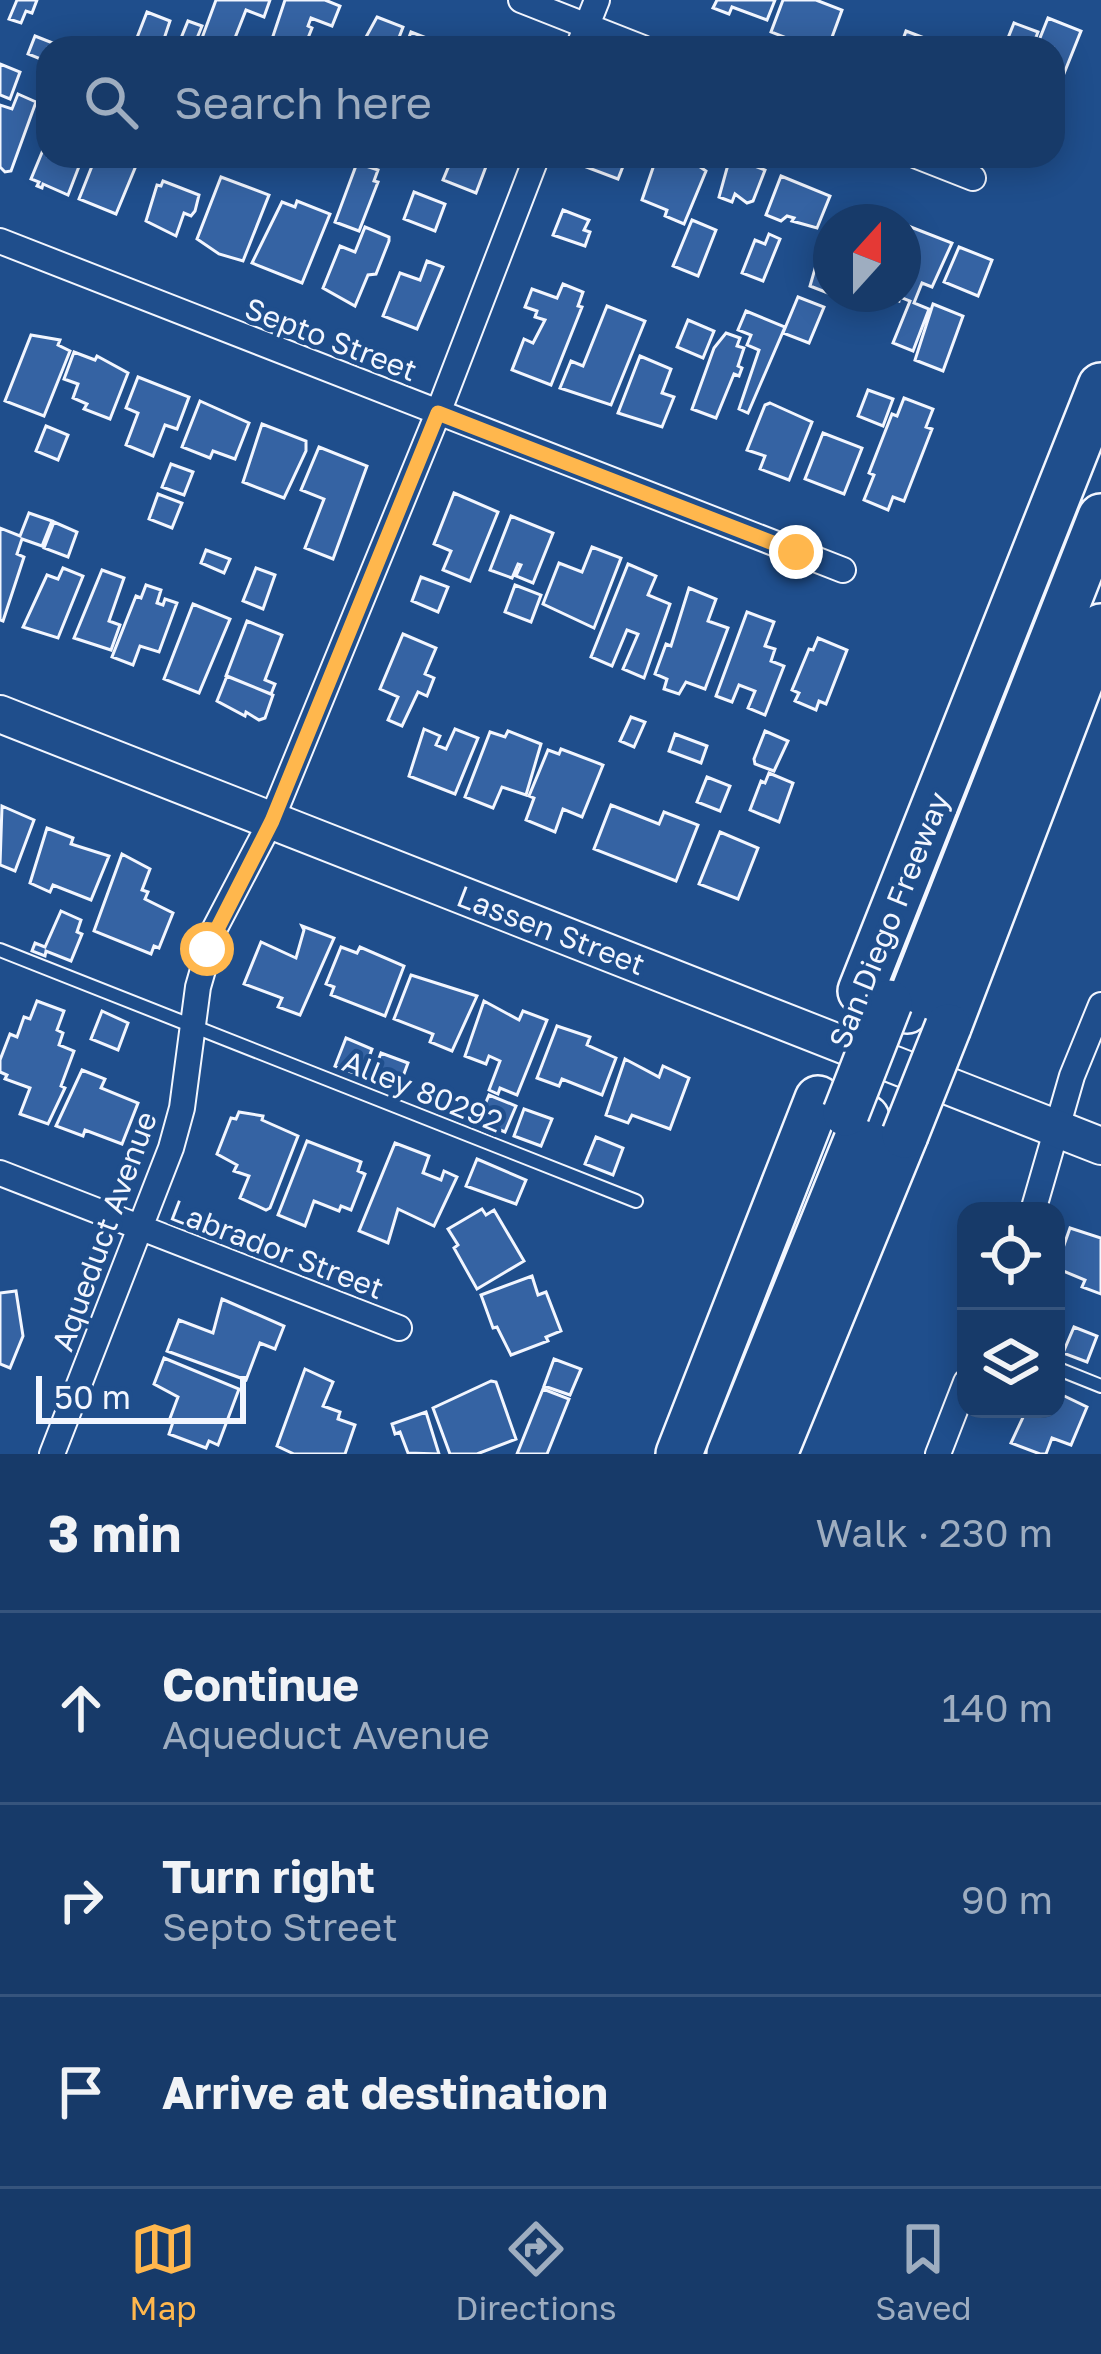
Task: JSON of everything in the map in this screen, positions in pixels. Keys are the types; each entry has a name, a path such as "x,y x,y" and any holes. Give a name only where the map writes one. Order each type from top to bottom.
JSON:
{"highway":[{"name":"San Diego Freeway","path":"679,1454 859,1116 902,1008 1101,386"},
{"path":"902,1008 1101,467"},
{"path":"902,1008 1101,517"},
{"name":"San Diego Freeway","path":"774,1454 859,1116 902,1008 1101,628"},
{"path":"710,1454 859,1116"},
{"path":"730,1454 859,1116"}],"main road":[{"name":"Lassen Street","path":"0,714 1101,1147"}],"street":[{"path":"521,0 580,36"},
{"path":"582,36 597,0"},
{"name":"Aqueduct Avenue","path":"52,1454 171,1148 182,1108 191,1025 214,928 272,821 532,168"},
{"path":"948,168 973,178"},
{"name":"Septo Street","path":"0,242 843,570"},
{"path":"1036,1202 1072,1076 1101,1005"},
{"name":"Labrador Street","path":"0,1173 399,1328"},
{"path":"938,1454 957,1405"}],"lane":[{"name":"Alley 80292","path":"0,950 636,1201"},
{"path":"1065,1372 1101,1386"}],"building":[{"path":"17,0 37,0 21,23 9,19"},
{"path":"216,0 270,0 264,17 246,10 236,36 203,36"},
{"path":"285,0 325,0 340,6 332,26 311,18 309,36 273,36"},
{"path":"717,0 775,0 767,20 732,7 729,14 713,8"},
{"path":"783,0 816,0 842,10 832,36 771,32"},
{"path":"147,12 170,21 165,36 138,36"},
{"path":"377,17 403,27 400,36 367,36"},
{"path":"1048,18 1081,31 1065,71 1065,36 1041,36"},
{"path":"188,21 202,26 198,36 182,36"},
{"path":"1014,23 1038,32 1036,36 1009,36"},
{"path":"35,36 36,36 36,57 28,54"},
{"path":"0,64 20,72 10,99 0,95"},
{"path":"18,94 36,102 11,171 5,172 0,167 0,105 12,109"},
{"path":"36,167 78,168 68,195 37,186 39,182 31,179"},
{"path":"91,168 135,168 116,214 79,199"},
{"path":"355,168 378,170 359,231 335,222"},
{"path":"448,168 485,168 476,193 443,180"},
{"path":"589,168 622,168 618,179"},
{"path":"653,168 706,171 684,224 665,216 667,210 642,200"},
{"path":"727,168 765,170 753,201 747,203 735,194 732,202 719,197"},
{"path":"781,176 830,196 827,204 813,204 813,227 787,216 781,221 766,215"},
{"path":"221,177 269,195 243,261 219,254 197,239"},
{"path":"163,181 199,195 195,211 191,216 184,213 176,236 146,221 157,185"},
{"path":"414,192 445,204 435,231 404,219"},
{"path":"297,201 330,214 302,283 252,263 282,202 295,207"},
{"path":"563,210 589,220 585,246 553,235"},
{"path":"692,220 716,230 698,276 673,266"},
{"path":"365,227 389,241 376,274 368,275 355,306 323,288 340,246 355,252"},
{"path":"921,231 952,243 932,287 922,283"},
{"path":"769,234 780,239 763,281 742,273 755,240 765,244"},
{"path":"959,247 992,260 978,296 944,282"},
{"path":"427,261 443,267 417,329 383,316 400,273 420,280"},
{"path":"563,284 583,292 578,306 582,307 551,385 512,370 524,339 533,343 545,320 525,307 532,289 557,298"},
{"path":"798,297 813,303 813,312 822,312 809,343 783,333"},
{"path":"933,304 963,316 943,371 915,360"},
{"path":"607,306 645,321 611,405 560,388 571,361 583,366"},
{"path":"921,306 929,309 913,351 893,343 906,312 921,312"},
{"path":"746,311 785,327 748,413 739,409 759,350 747,345 751,335 738,330"},
{"path":"688,320 714,331 703,358 677,347"},
{"path":"726,333 740,338 737,346 744,348 738,366 742,368 739,376 734,374 716,418 692,409 714,348"},
{"path":"31,335 60,340 58,345 70,351 44,416 5,401"},
{"path":"74,352 95,360 97,356 128,373 110,419 84,409 87,404 73,398 78,384 64,379"},
{"path":"640,356 671,369 662,393 674,397 662,427 618,413"},
{"path":"138,377 189,397 177,429 165,425 153,456 126,445 138,413 126,408"},
{"path":"868,390 893,399 883,426 858,416"},
{"path":"904,398 933,409 926,427 932,429 904,501 893,497 888,510 864,500 874,475 869,473 892,414 897,416"},
{"path":"200,401 249,423 235,459 213,451 210,458 182,447"},
{"path":"765,405 812,422 789,480 760,469 765,456 747,450"},
{"path":"262,424 306,441 306,451 284,498 243,482"},
{"path":"46,426 68,435 58,460 36,451"},
{"path":"823,433 862,448 844,494 805,479"},
{"path":"319,447 367,466 333,559 305,548 324,499 301,490"},
{"path":"171,464 193,472 184,495 162,487"},
{"path":"454,493 498,512 470,581 443,570 451,551 434,544"},
{"path":"158,494 182,503 172,528 149,519"},
{"path":"29,513 52,521 42,546 22,539 17,554 24,557 3,621 0,528 20,536"},
{"path":"511,516 553,533 533,583 516,576 518,564 512,578 490,570"},
{"path":"54,522 77,532 68,557 44,548"},
{"path":"592,547 621,558 594,628 543,604 559,563 582,572"},
{"path":"206,550 230,559 224,573 201,563"},
{"path":"628,564 656,576 648,595 670,604 644,678 623,669 638,634 627,630 612,666 591,657"},
{"path":"63,568 83,576 58,638 23,627 47,575 58,579"},
{"path":"256,568 275,575 263,609 243,601"},
{"path":"102,570 124,578 109,621 120,625 111,650 74,638"},
{"path":"421,577 448,587 438,612 412,601"},
{"path":"146,585 161,590 157,603 163,605 165,599 177,603 159,652 140,646 133,665 112,657 136,596 141,598"},
{"path":"515,585 541,595 531,622 505,612"},
{"path":"689,588 716,599 708,621 728,628 705,689 686,682 679,694 664,689 667,679 655,674 666,644 671,646"},
{"path":"193,604 230,619 199,693 164,679"},
{"path":"747,612 774,622 765,646 775,649 771,661 784,666 765,715 748,708 755,691 739,685 732,702 716,696"},
{"path":"247,621 282,635 265,680 275,684 271,694 226,676"},
{"path":"403,634 436,648 425,674 434,678 427,696 418,692 402,726 388,720 398,697 380,689"},
{"path":"818,638 847,650 826,704 819,701 816,710 795,701 799,693 792,690"},
{"path":"227,676 273,695 265,718 259,720 246,712 245,716 217,701"},
{"path":"631,717 645,722 634,747 620,741"},
{"path":"424,729 440,736 436,745 446,749 455,729 478,738 455,794 409,776"},
{"path":"508,731 541,744 526,795 502,787 493,808 465,797 490,732 505,737"},
{"path":"765,731 788,741 774,771 755,764"},
{"path":"675,734 707,746 701,763 669,751"},
{"path":"561,749 603,765 582,817 563,809 555,832 526,820 534,798 529,796 548,750 559,754"},
{"path":"769,773 793,783 779,822 750,810"},
{"path":"707,777 730,786 720,811 697,802"},
{"path":"611,805 659,824 664,812 698,825 676,881 594,849"},
{"path":"2,806 34,820 15,871 0,865"},
{"path":"47,828 73,838 71,844 109,856 91,900 53,885 50,892 30,883"},
{"path":"720,832 758,848 738,899 699,884"},
{"path":"122,854 150,869 142,890 148,892 145,899 173,913 159,948 154,946 151,954 94,931"},
{"path":"61,911 81,920 77,932 82,934 71,961 32,951 35,943 45,947"},
{"path":"302,926 334,938 300,1015 278,1007 282,998 244,984 261,942 296,958"},
{"path":"341,947 357,953 360,947 404,966 385,1016 331,995 334,987 326,984"},
{"path":"411,975 477,996 452,1051 430,1042 433,1034 394,1019"},
{"path":"37,1001 64,1011 57,1030 63,1033 59,1045 74,1051 61,1086 65,1088 48,1124 20,1114 30,1088 5,1079 7,1075 0,1072 10,1034 17,1037"},
{"path":"484,1001 519,1020 523,1011 547,1020 517,1095 500,1088 498,1094 489,1090 500,1061 489,1056 486,1064 465,1056"},
{"path":"102,1011 128,1023 118,1050 91,1039"},
{"path":"557,1026 590,1037 587,1045 616,1058 602,1095 562,1079 559,1086 537,1078"},
{"path":"346,1038 372,1049 362,1076 335,1066"},
{"path":"381,1053 408,1063 398,1090 371,1080"},
{"path":"625,1059 659,1077 663,1066 689,1078 670,1129 632,1115 628,1123 606,1115"},
{"path":"82,1070 105,1079 101,1088 138,1103 122,1144 85,1130 83,1136 56,1126"},
{"path":"489,1095 516,1106 505,1132 478,1121"},
{"path":"524,1109 552,1119 541,1146 514,1136"},
{"path":"239,1112 263,1116 262,1120 298,1136 266,1210 240,1198 249,1176 234,1171 237,1165 217,1154 231,1118 236,1119"},
{"path":"596,1137 623,1148 613,1175 585,1164"},
{"path":"307,1141 361,1162 358,1171 365,1174 351,1210 341,1206 339,1211 314,1201 305,1226 278,1215"},
{"path":"395,1143 429,1156 423,1173 441,1180 444,1171 457,1177 434,1226 398,1209 388,1243 359,1231"},
{"path":"477,1159 526,1180 516,1204 466,1186"},
{"path":"482,1209 486,1215 494,1210 524,1261 477,1289 448,1229"},
{"path":"1070,1228 1101,1238 1101,1294 1082,1287 1085,1280 1065,1272"},
{"path":"532,1276 538,1295 546,1292 561,1331 511,1355 497,1327 493,1328 481,1295"},
{"path":"16,1291 23,1336 10,1368 0,1364 0,1293"},
{"path":"222,1299 284,1326 275,1349 260,1343 246,1380 167,1351 179,1320 213,1333"},
{"path":"1074,1327 1097,1336 1087,1362 1065,1354"},
{"path":"164,1358 239,1389 218,1445 209,1441 206,1448 169,1434 178,1397 154,1384"},
{"path":"554,1359 581,1369 570,1395 544,1386"},
{"path":"305,1369 333,1382 323,1406 355,1425 345,1454 294,1454 277,1446"},
{"path":"496,1382 516,1439 477,1454 450,1454 433,1408"},
{"path":"543,1389 569,1399 547,1454 517,1454"},
{"path":"1065,1396 1087,1407 1071,1445 1052,1438 1046,1454 1040,1454 1011,1443 1023,1418 1065,1418"},
{"path":"426,1412 439,1454 408,1453 392,1424"}],"route":[{"path":"207,949 272,821 438,413 796,552"}]}
